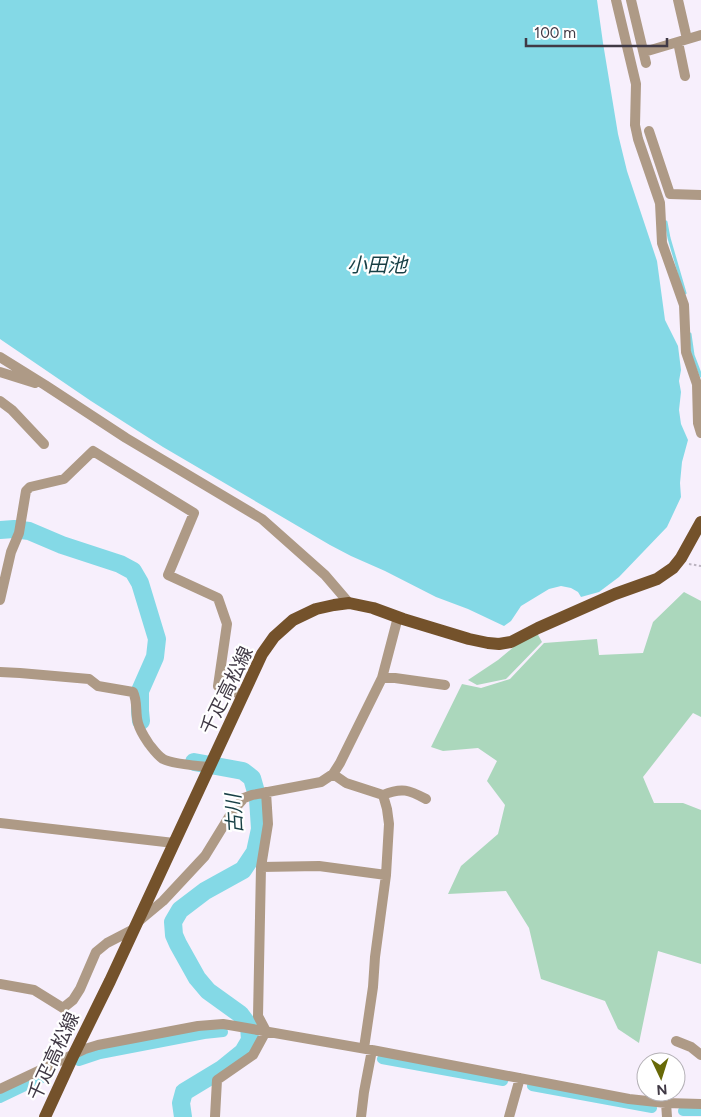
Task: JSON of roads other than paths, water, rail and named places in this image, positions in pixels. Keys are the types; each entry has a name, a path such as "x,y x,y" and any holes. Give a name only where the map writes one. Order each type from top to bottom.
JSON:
{"main road":[{"name":"千疋高松線","path":"45,1117 262,654 274,638 293,620 316,609 349,603 373,608 469,639 499,644 511,642 615,594 657,579 673,568 682,558 701,522"}],"street":[{"path":"616,0 636,84 635,125 638,139 660,203 662,243 684,305 686,352 697,384 698,423 701,433"},
{"path":"631,0 646,63"},
{"path":"678,0 685,76"},
{"path":"644,52 701,35"},
{"path":"648,131 670,194 701,195"},
{"path":"0,357 126,438 262,519 325,575 349,603"},
{"path":"0,372 45,385"},
{"path":"0,401 12,410 44,444"},
{"path":"0,600 11,552 19,533 26,490 30,487 64,479 93,451 194,513 168,575 218,598 227,624 218,686 243,695"},
{"path":"0,984 34,990 63,1008 77,995 96,952 135,926 163,901 205,856 232,812 244,798 260,793 321,782 333,774 382,678 398,617"},
{"path":"0,672 89,679 98,686 133,692 136,698 138,725 145,739 163,759 170,762 212,763"},
{"path":"382,678 445,685"},
{"path":"333,774 346,783 383,795 393,791 404,790 426,799"},
{"path":"215,1117 216,1080 253,1055 262,1030 258,1016 261,866 268,824 260,793"},
{"path":"361,1117 375,957 386,875 389,824 383,795"},
{"path":"0,823 174,843"},
{"path":"261,866 319,866 386,875"},
{"path":"0,1088 84,1049 180,1029 212,1025 262,1030 629,1099 666,1104 701,1104"},
{"path":"676,1041 692,1047 701,1055"},
{"path":"509,1117 520,1078"},
{"path":"666,1104 667,1117"}],"water":[{"name":"小田池","path":"0,0 597,0 618,134 627,171 657,261 665,320 678,346 681,370 679,410 681,424 688,440 682,462 681,497 667,527 619,577 599,592 581,597 578,592 571,588 561,586 549,589 521,606 511,621 504,626 468,609 436,597 330,545 163,447 0,339"}],"waterway":[{"path":"666,222 685,293"},
{"path":"690,334 693,355 701,376"},
{"name":"古川","path":"0,530 29,531 62,545 120,564 133,571 140,583 157,639 155,657 140,691 141,721"},
{"name":"古川","path":"183,1117 181,1103 184,1092 222,1069 243,1052 250,1040 249,1026 240,1014 208,991 197,978 174,935 173,922 180,910 205,891 243,870 255,852 260,829 258,799 252,778 243,771 194,762"},
{"path":"79,1061 100,1054 223,1032"},
{"path":"382,1059 503,1081"},
{"path":"0,1098 46,1076"},
{"path":"532,1086 652,1108"},
{"path":"683,1111 701,1111"}]}
